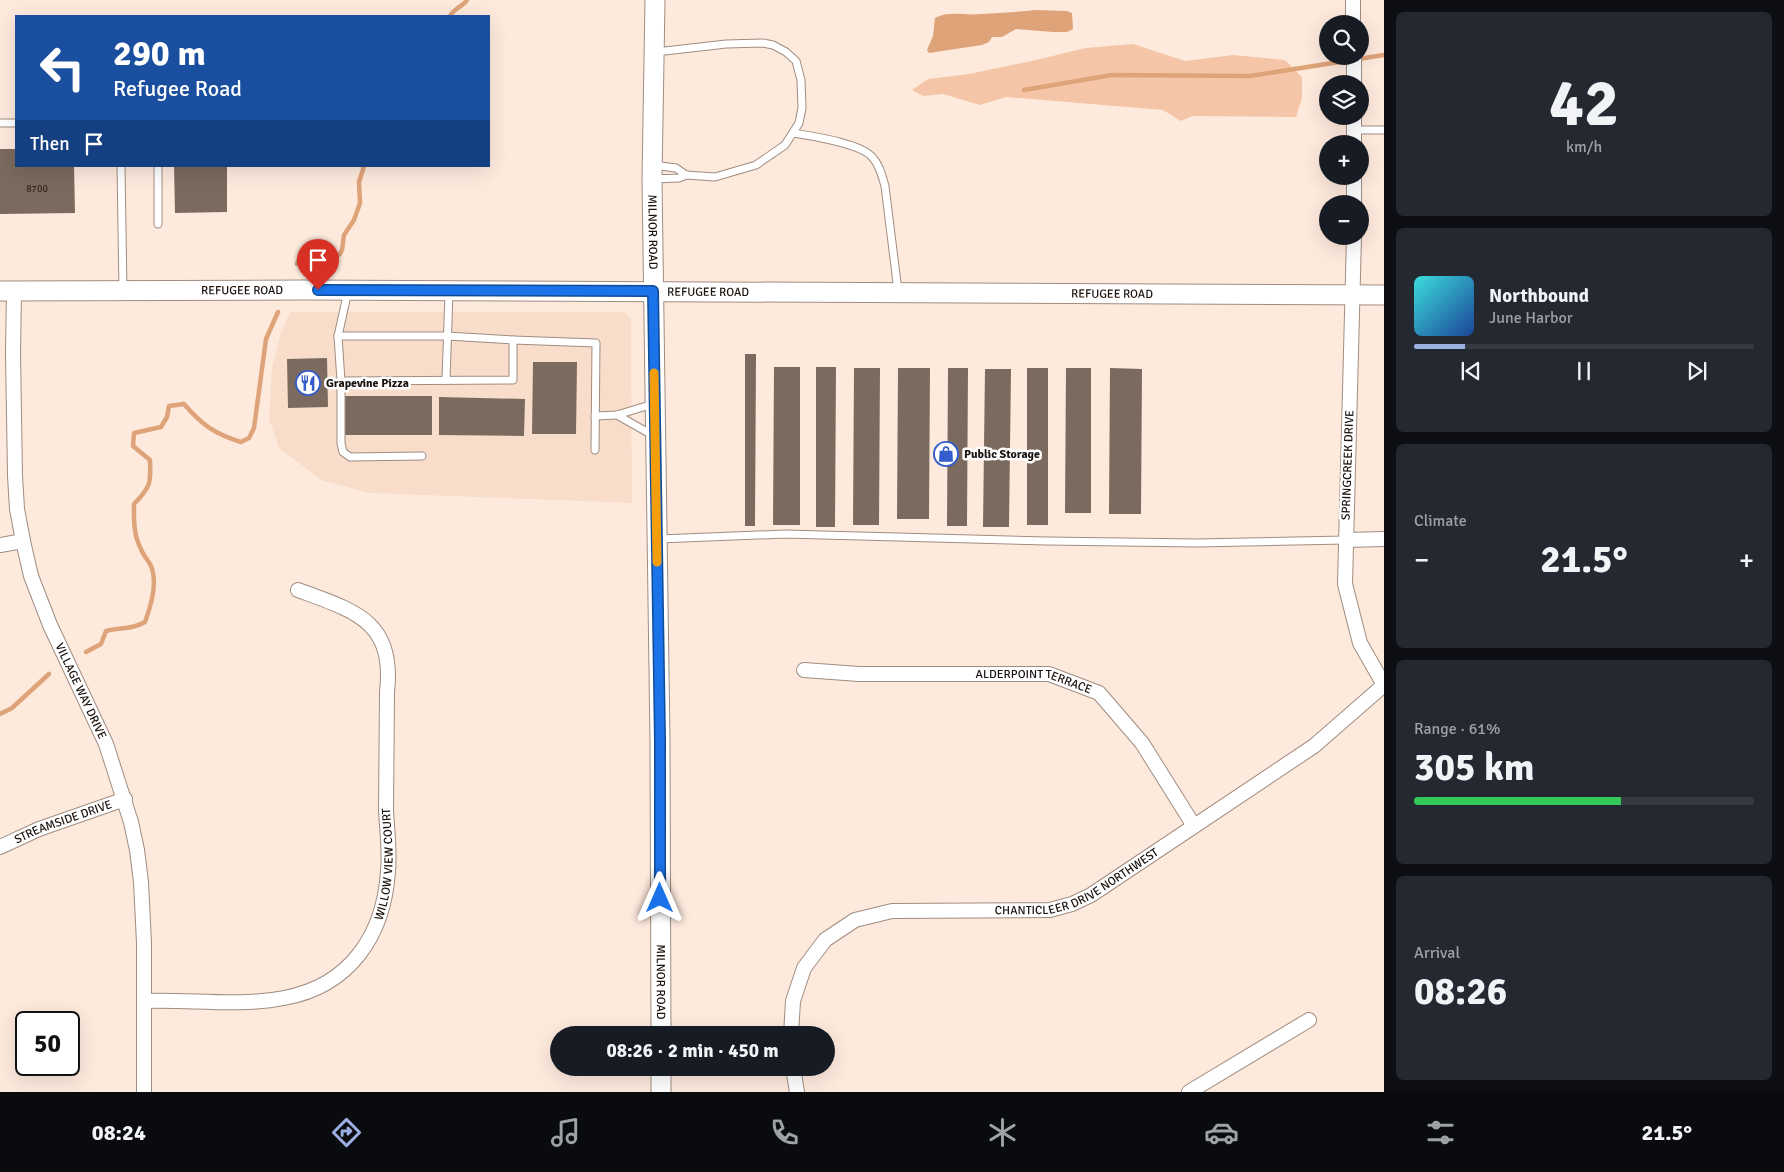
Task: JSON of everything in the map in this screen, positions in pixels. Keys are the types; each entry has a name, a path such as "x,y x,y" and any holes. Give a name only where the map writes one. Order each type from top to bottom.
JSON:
{"main road":[{"name":"MILNOR ROAD","path":"655,0 652,172 661,1026"},
{"name":"REFUGEE ROAD","path":"7,291 348,290 1384,295"},
{"path":"661,1076 661,1092"}],"street":[{"path":"1353,0 1353,15"},
{"name":"SPRINGCREEK DRIVE","path":"1354,245 1345,584 1360,643 1384,685"},
{"name":"VILLAGE WAY DRIVE","path":"7,291 12,353 15,476 22,542 31,576 50,625 106,744 125,799 137,850 141,882 144,943 144,1092"},
{"path":"1346,540 1384,539"},
{"path":"0,545 22,542"},
{"name":"WILLOW VIEW COURT","path":"144,1002 164,1000 245,1002 274,1000 305,994 324,986 355,961 375,927 382,908 388,868 386,800 387,692 389,673 386,653 379,636 368,622 352,611 298,590"},
{"name":"ALDERPOINT TERRACE","path":"804,670 860,674 1049,674 1099,692 1142,743 1194,826"},
{"name":"CHANTICLEER DRIVE NORTHWEST","path":"792,1026 793,1001 804,968 825,940 855,920 892,911 1050,910 1072,904 1091,895 1314,746 1384,685"},
{"name":"STREAMSIDE DRIVE","path":"0,847 39,829 125,799"},
{"path":"1189,1092 1309,1020"},
{"path":"794,1076 797,1092"}],"lane":[{"path":"652,172 679,178 686,175 715,177 756,165 785,145 799,123 802,108 802,80 796,61 786,52 773,45 763,43 726,44 653,53"},
{"path":"0,123 15,123"},
{"path":"1354,130 1384,130"},
{"path":"793,133 833,140 858,148 872,156 880,170 885,186 898,292"},
{"path":"122,167 123,291"},
{"path":"158,167 158,224"},
{"path":"652,172 676,168 686,175"},
{"path":"348,290 338,336 341,381 341,443 343,452 350,457 422,456"},
{"path":"446,380 449,291"},
{"path":"338,336 447,336 596,343 595,450"},
{"path":"341,381 513,380 513,340"},
{"path":"595,416 617,415 654,403"},
{"path":"617,415 656,437"},
{"path":"657,539 785,534 1170,543 1346,540"}],"shaded area":[{"path":"1036,10 1067,11 1072,13 1073,29 1067,32 1053,32 1016,29 1002,37 992,37 989,42 982,45 929,53 927,50 933,36 935,18 940,16 946,14"},
{"path":"1133,44 1185,61 1233,55 1285,60 1302,77 1302,98 1296,117 1192,116 1181,121 1163,110 1006,97 980,105 943,94 923,96 912,90 928,79 969,74 1086,48"},
{"path":"290,312 624,312 631,319 632,503 369,493 321,480 279,448 269,419 272,368 281,332"}],"building":[{"path":"0,149 15,149 15,167 74,167 75,213 0,214"},
{"path":"174,167 227,167 227,212 175,213"},
{"path":"745,354 756,354 755,526 745,526"},
{"name":"Grapevine Pizza","path":"327,358 328,407 288,408 287,359"},
{"path":"533,362 577,362 576,434 532,434"},
{"path":"774,367 800,367 800,525 773,525"},
{"path":"816,367 836,367 835,527 816,527"},
{"path":"854,368 880,368 879,525 853,525"},
{"path":"898,368 930,368 929,519 897,519"},
{"path":"948,368 968,368 967,526 947,526"},
{"path":"1027,368 1048,368 1048,525 1027,525"},
{"path":"1066,368 1091,368 1091,513 1065,513"},
{"path":"1110,368 1142,369 1141,514 1109,514"},
{"path":"985,369 1011,369 1009,527 983,527"},
{"path":"345,396 432,396 432,435 345,435"},
{"path":"439,397 525,399 524,436 439,435"}],"waterway":[{"path":"451,15 467,0"},
{"path":"1024,90 1112,75 1250,76 1384,55"},
{"path":"297,264 300,257 305,254 335,257 340,254 344,235 354,220 360,203 359,182 364,167"},
{"path":"86,652 101,644 106,631 140,625 145,622 151,601 154,587 153,573 137,538 134,515 134,504 149,484 150,460 133,446 134,433 161,427 167,417 169,406 184,404 197,418 216,432 241,442 249,438 254,428 266,339 278,312"},
{"path":"0,714 12,708 49,674"}],"slow traffic":[{"path":"654,373 657,562"}],"place":[{"name":"Grapevine Pizza","path":"308,383"},
{"name":"Public Storage","path":"946,454"}],"route":[{"path":"318,290 653,291 660,741 660,898"}]}
